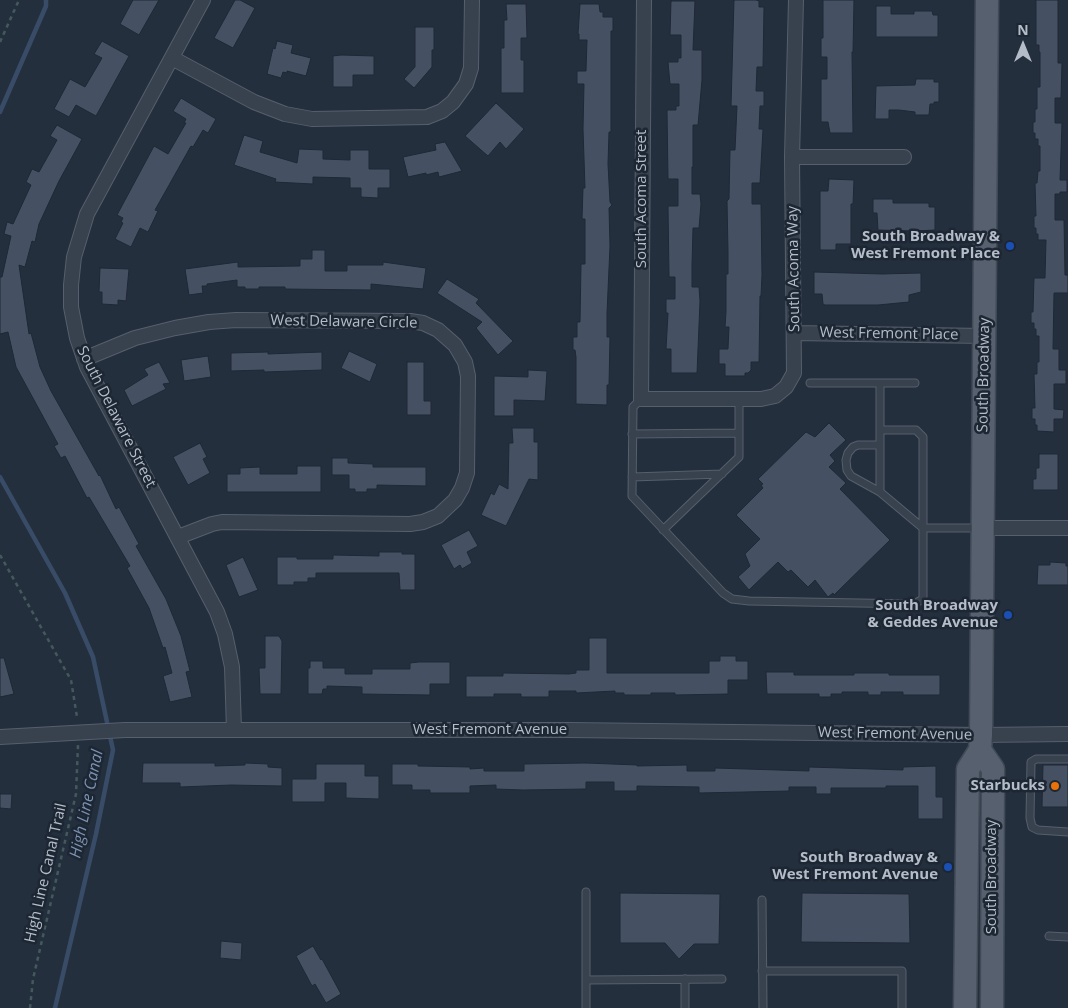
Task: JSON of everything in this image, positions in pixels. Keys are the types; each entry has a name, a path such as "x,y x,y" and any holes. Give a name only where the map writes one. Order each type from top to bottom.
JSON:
{"main road":[{"name":"South Broadway","path":"965,1008 968,769 980,742 987,0"},
{"name":"South Broadway","path":"980,742 993,769 992,1008"}],"street":[{"name":"South Delaware Street","path":"203,0 87,214 78,238 74,257 71,307 77,338 84,359 217,612 225,634 232,667 234,730"},
{"path":"172,58 254,102 285,114 312,119 427,117 453,102 466,84 471,68 472,0"},
{"name":"South Acoma Street","path":"641,399 644,0"},
{"name":"South Acoma Way","path":"641,399 769,398 786,387 794,373 792,157 796,0"},
{"path":"792,157 904,157"},
{"name":"West Delaware Circle","path":"84,359 135,338 209,322 236,320 410,321 423,323 438,330 455,345 465,362 468,376 467,472 462,488 455,500 438,516 423,522 410,524 222,522 212,524 178,538"},
{"name":"West Fremont Place","path":"794,333 984,336"},
{"path":"982,528 1068,528"},
{"name":"West Fremont Avenue","path":"0,737 125,730 569,730 980,742 1068,734"}],"lane":[{"path":"810,382 915,383"},
{"path":"880,383 880,492"},
{"path":"641,399 632,406 632,496 723,593 732,599 749,601 914,604 923,599 923,438 916,430 880,430"},
{"path":"664,530 739,457 739,399"},
{"path":"632,434 739,433"},
{"path":"880,445 858,445 853,447 848,453 846,460 850,476 880,492 922,528 982,528"},
{"path":"632,477 722,474"},
{"path":"1068,759 1036,759 1031,762 1030,818 1032,826 1038,830 1068,832"},
{"path":"586,892 586,1008"},
{"path":"762,900 763,1008"},
{"path":"1049,936 1068,937"},
{"path":"762,971 902,971 902,1008"},
{"path":"684,979 685,1008"},
{"path":"586,980 722,979"}],"path":[{"path":"0,42 19,0"},
{"path":"0,555 71,680 77,717"},
{"name":"High Line Canal Trail","path":"30,1008 33,979 76,794 78,743"}],"building":[{"path":"133,0 159,0 139,35 120,24"},
{"path":"235,0 240,0 255,8 233,48 214,38"},
{"path":"734,0 756,0 759,1 759,7 764,7 763,67 757,67 756,91 764,91 764,106 760,106 759,129 763,129 760,183 752,183 752,204 761,204 762,275 759,362 751,362 751,370 745,373 745,376 725,376 725,364 719,364 719,349 728,349 729,327 725,327 726,274 728,274 727,201 729,199 730,150 735,150 737,106 731,106"},
{"path":"823,0 854,0 852,52 853,133 830,133 828,122 821,122 821,79 827,79 827,57 821,57"},
{"path":"1036,0 1058,0 1058,63 1062,63 1061,98 1055,98 1055,123 1062,123 1060,180 1067,180 1067,192 1055,194 1055,220 1064,220 1065,275 1068,275 1068,293 1054,293 1053,349 1059,349 1059,370 1066,370 1066,384 1054,384 1054,409 1064,410 1063,419 1054,419 1054,432 1037,431 1035,419 1032,419 1032,408 1035,408 1034,374 1037,374 1037,362 1039,362 1039,336 1036,336 1034,323 1031,323 1031,312 1033,312 1034,278 1045,278 1046,240 1038,240 1036,228 1034,228 1034,216 1036,216 1035,183 1037,183 1038,171 1040,171 1040,146 1038,146 1038,139 1035,139 1035,133 1033,133 1035,109 1037,109 1037,87 1040,87 1040,52 1039,45 1036,45"},
{"path":"671,1 695,1 693,50 702,50 702,80 698,125 693,125 692,167 692,194 700,194 701,204 699,228 693,228 692,265 692,287 699,287 700,301 697,373 671,373 671,349 666,349 668,313 666,313 666,299 675,299 675,277 669,277 668,206 678,206 678,179 668,179 667,110 676,110 676,106 679,106 679,84 670,84 668,62 678,62 678,58 681,58 681,35 670,35"},
{"path":"506,4 526,4 527,38 521,38 521,60 524,60 524,93 501,93 501,48 504,48 504,20 507,20"},
{"path":"580,4 599,4 603,17 613,17 613,31 611,31 611,132 609,132 608,164 610,202 612,205 609,208 610,246 607,337 610,337 607,405 576,404 576,357 575,350 573,350 573,337 577,337 577,322 580,322 581,264 585,264 585,219 582,219 583,188 585,188 584,84 577,84 577,71 586,71 587,40 579,40"},
{"path":"876,6 891,6 891,14 914,14 914,11 932,11 933,15 938,15 938,37 876,37"},
{"path":"415,27 434,27 434,50 432,50 432,67 414,88 404,79 415,67"},
{"path":"102,41 129,56 96,116 76,105 69,117 54,109 70,79 85,87 102,58 94,54"},
{"path":"277,41 293,45 291,53 311,58 306,76 287,71 287,73 283,72 281,78 267,74 273,48 275,49"},
{"path":"333,56 374,56 374,75 353,75 353,87 333,87"},
{"path":"916,79 934,79 934,82 939,82 939,102 930,104 929,115 915,115 915,112 889,110 889,119 875,119 876,86 915,85"},
{"path":"181,98 216,119 208,133 203,130 193,147 191,146 155,210 158,211 148,232 140,228 131,247 115,239 123,223 121,222 123,218 117,215 154,146 168,154 186,123 184,123 186,119 173,111"},
{"path":"496,103 524,129 506,149 500,142 488,156 465,136"},
{"path":"57,125 82,139 59,181 39,224 35,242 32,241 25,267 19,265 29,334 31,333 40,367 51,391 100,475 116,509 119,507 139,544 136,546 166,599 181,636 190,671 186,672 192,697 170,702 163,676 172,673 165,647 163,648 149,608 127,568 130,566 89,497 87,498 65,456 61,458 54,446 58,444 16,367 8,332 0,334 0,277 2,277 11,236 4,234 7,222 13,224 31,185 26,182 32,169 39,172 57,140 50,136"},
{"path":"244,135 263,141 260,152 297,163 299,149 323,150 323,159 350,160 350,150 369,150 369,169 390,169 390,188 378,188 378,198 361,197 361,188 350,188 350,178 313,177 313,184 275,182 276,179 234,165"},
{"path":"445,142 462,171 439,177 438,172 408,177 403,157 436,150 435,144"},
{"path":"829,179 854,180 853,204 851,204 851,244 836,244 836,250 820,250 820,191 828,191"},
{"path":"873,199 893,199 893,203 929,203 929,207 935,207 935,230 878,230 877,213 873,213"},
{"path":"312,250 325,250 325,271 347,271 347,265 383,265 383,262 426,268 423,289 371,284 371,290 285,289 285,287 245,289 245,287 237,287 237,280 207,284 207,286 202,286 203,293 189,295 185,269 238,262 238,267 300,266 300,259 312,259"},
{"path":"100,268 129,269 126,301 118,300 118,305 102,304 102,292 99,292"},
{"path":"814,272 921,273 921,292 909,295 909,302 878,305 825,305 823,304 822,294 814,294"},
{"path":"447,279 479,299 476,303 513,341 498,355 476,328 482,322 437,293"},
{"path":"349,351 377,364 370,382 341,368"},
{"path":"268,352 268,354 322,352 322,370 231,371 231,353"},
{"path":"208,356 211,377 184,381 181,360"},
{"path":"159,362 170,383 163,384 166,389 132,406 124,390 148,375 144,369"},
{"path":"407,362 424,362 424,401 431,401 431,415 407,415"},
{"path":"528,370 547,371 545,401 514,400 514,416 494,416 494,376 528,377"},
{"path":"829,423 846,440 830,455 835,461 829,467 846,483 840,489 890,540 834,595 833,593 828,597 815,580 808,587 791,570 788,572 778,562 749,590 738,577 750,566 745,554 760,539 736,515 763,488 761,485 763,484 758,479 806,432 815,437"},
{"path":"512,428 534,428 534,442 538,442 538,480 529,479 506,526 481,515 491,493 494,495 499,484 508,489 509,443 513,443"},
{"path":"200,443 207,457 203,459 210,473 188,485 173,457"},
{"path":"1039,454 1058,454 1058,490 1033,490 1036,468 1039,468"},
{"path":"332,458 348,458 348,463 373,464 373,467 426,467 426,486 377,485 377,489 367,489 367,492 355,492 355,489 349,489 349,475 332,475"},
{"path":"297,466 321,466 321,492 227,492 227,474 240,474 240,468 260,467 260,474 297,474"},
{"path":"469,530 478,546 467,552 472,563 462,569 460,565 454,569 441,545"},
{"path":"379,552 415,554 415,590 400,590 399,573 316,573 316,578 308,578 308,582 294,582 294,585 277,585 277,557 333,559 333,555 379,556"},
{"path":"243,557 258,590 239,597 226,565"},
{"path":"1050,562 1066,563 1066,566 1068,566 1068,585 1037,585 1038,565 1050,565"},
{"path":"265,636 279,636 282,641 281,694 260,694 259,668 265,668"},
{"path":"589,638 607,638 607,673 709,673 709,661 720,661 720,656 736,656 736,661 748,661 748,680 728,680 728,694 675,695 675,693 651,693 651,695 624,695 624,693 615,693 615,691 576,693 576,691 549,691 549,697 521,697 521,694 494,694 494,697 466,697 466,676 503,676 503,673 569,674 576,673 576,670 589,670"},
{"path":"0,658 4,658 14,694 0,697"},
{"path":"310,661 323,661 323,668 345,668 345,674 372,674 372,669 410,669 410,663 450,662 450,684 430,684 430,695 362,694 362,687 327,686 327,689 323,689 322,694 308,694 308,668 310,668"},
{"path":"766,672 794,672 794,675 889,673 889,675 940,675 940,695 903,695 903,692 881,692 881,695 868,695 868,692 842,692 842,694 831,694 831,697 819,697 819,694 767,694"},
{"path":"143,763 215,763 215,766 245,765 245,763 268,764 268,767 282,768 282,786 180,787 180,783 142,783"},
{"path":"586,763 637,766 687,765 687,771 715,771 715,768 809,771 809,767 903,770 903,767 936,766 936,797 943,797 943,819 918,819 918,786 831,788 831,794 816,794 816,787 789,787 789,791 699,793 699,787 637,786 637,791 614,791 614,782 586,782 586,789 523,790 496,789 496,785 470,786 470,793 430,793 430,790 412,790 412,785 392,785 392,764 470,767 470,769 484,768 484,771 524,771 524,764"},
{"path":"316,764 365,764 365,776 379,776 379,799 346,798 346,783 325,783 325,802 292,802 292,779 316,779"},
{"name":"Starbucks","path":"1043,765 1068,765 1068,807 1042,807"},
{"path":"0,794 12,794 11,809 0,808"},
{"path":"620,893 720,894 719,944 694,944 679,959 665,943 620,943"},
{"path":"802,893 909,894 910,943 801,942"},
{"path":"221,941 242,943 241,960 220,958"},
{"path":"313,946 341,994 326,1003 315,984 312,986 296,956"}],"waterway":[{"name":"High Line Canal","path":"0,112 46,6 46,0"},
{"name":"High Line Canal","path":"0,477 65,593 93,657 113,750 96,834 55,1008"}],"place":[{"name":"South Broadway & West Fremont Place","path":"1010,246"},
{"name":"South Broadway & Geddes Avenue","path":"1008,615"},
{"name":"Starbucks","path":"1055,786"},
{"name":"South Broadway & West Fremont Avenue","path":"948,867"}]}
